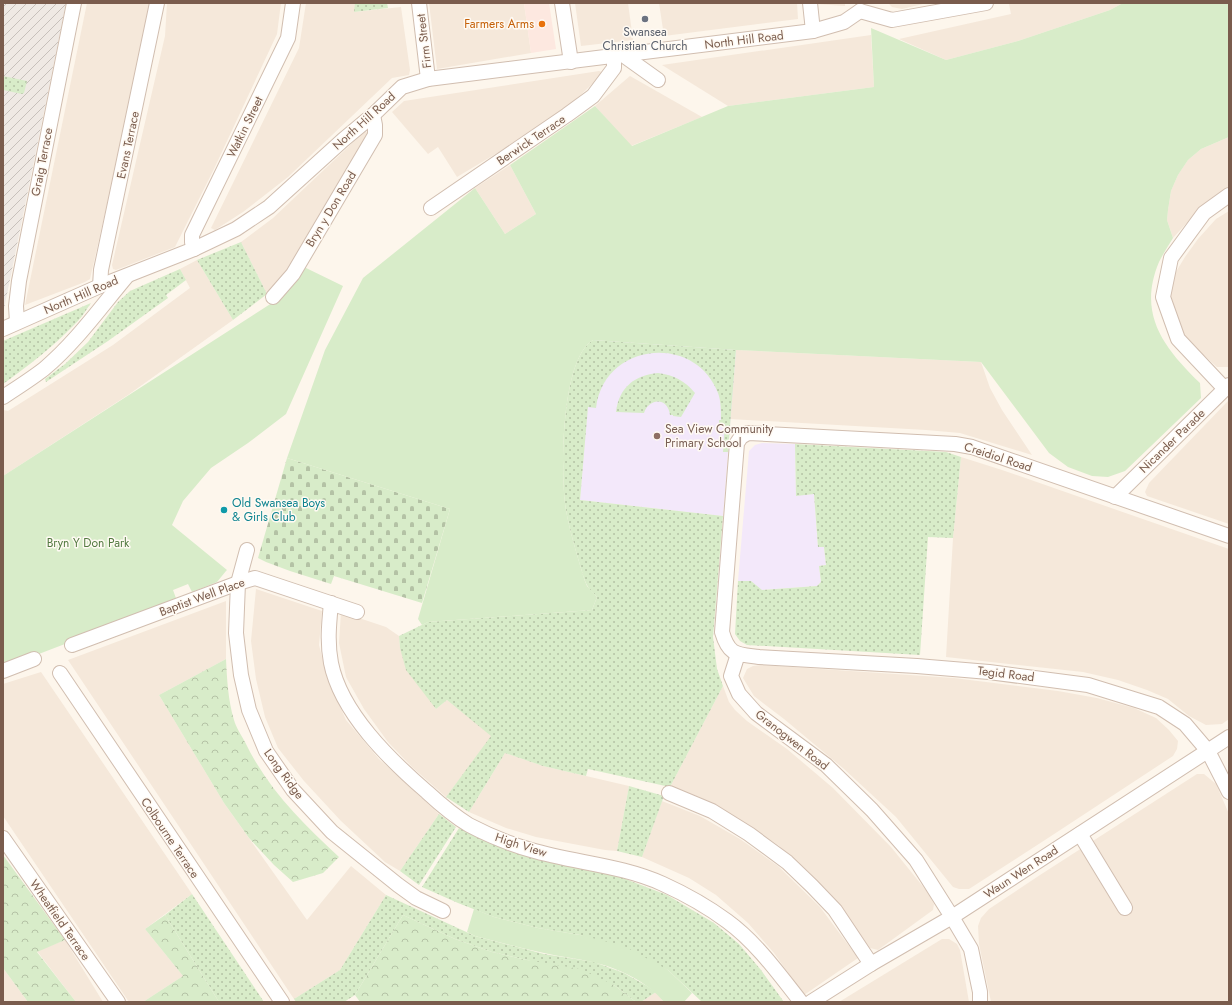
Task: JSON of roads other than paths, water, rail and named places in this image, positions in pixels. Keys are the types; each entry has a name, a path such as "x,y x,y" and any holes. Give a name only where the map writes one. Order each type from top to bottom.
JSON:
{"street":[{"name":"Graig Terrace","path":"17,322 16,306 18,281 74,3"},
{"name":"Evans Terrace","path":"100,286 157,3"},
{"name":"Watkin Street","path":"194,249 192,235 288,38 293,3"},
{"name":"Firm Street","path":"419,3 428,80"},
{"path":"562,3 571,62"},
{"path":"810,3 813,31"},
{"path":"860,7 892,20 986,3"},
{"name":"North Hill Road","path":"3,329 100,286 194,249 236,229 269,208 402,87 428,80 813,31 844,22 860,7"},
{"path":"618,56 658,80"},
{"name":"Berwick Terrace","path":"431,208 593,96 614,68 618,56"},
{"name":"Bryn y Don Road","path":"273,297 293,274 375,135 373,115"},
{"path":"1227,387 1178,340 1163,297 1171,258 1204,213 1229,195"},
{"path":"3,397 43,369 62,353 128,275"},
{"name":"Nicander Parade","path":"1115,497 1227,387"},
{"name":"Creidiol Road","path":"738,654 730,650 725,642 722,632 737,443 740,437 748,433 955,444 972,447 1229,536"},
{"name":"Long Ridge","path":"248,550 238,583 236,633 241,675 249,710 266,751 293,790 332,832 416,898 443,911"},
{"name":"Baptist Well Place","path":"72,645 255,578 357,612"},
{"name":"High View","path":"331,603 327,636 331,664 338,684 349,705 372,740 404,773 444,807 469,825 493,836 532,850 612,867 638,874 664,884 728,921 772,965 801,1002"},
{"name":"Tegid Road","path":"738,654 759,657 910,665 989,672 1088,685 1159,707 1185,724 1208,751 1229,792"},
{"name":"Granogwen Road","path":"738,654 731,676 739,694 756,713 826,765 872,810 916,860 971,949 980,992 980,1002"},
{"path":"3,670 34,659"},
{"name":"Colbourne Terrace","path":"60,673 282,1002"},
{"name":"Waun Wen Road","path":"811,1002 952,917 1229,737"},
{"path":"669,793 712,811 749,834 787,862 835,910 872,964"},
{"path":"1080,834 1125,908"},
{"name":"Wheatfield Terrace","path":"3,838 118,1002"}],"place":[{"name":"Swansea Christian Church","path":"645,19"},
{"name":"Farmers Arms","path":"542,24"},
{"name":"Sea View Community Primary School","path":"657,436"},
{"name":"Old Swansea Boys & Girls Club","path":"224,510"}],"park label":[{"name":"Bryn Y Don Park","path":"88,543"}]}
